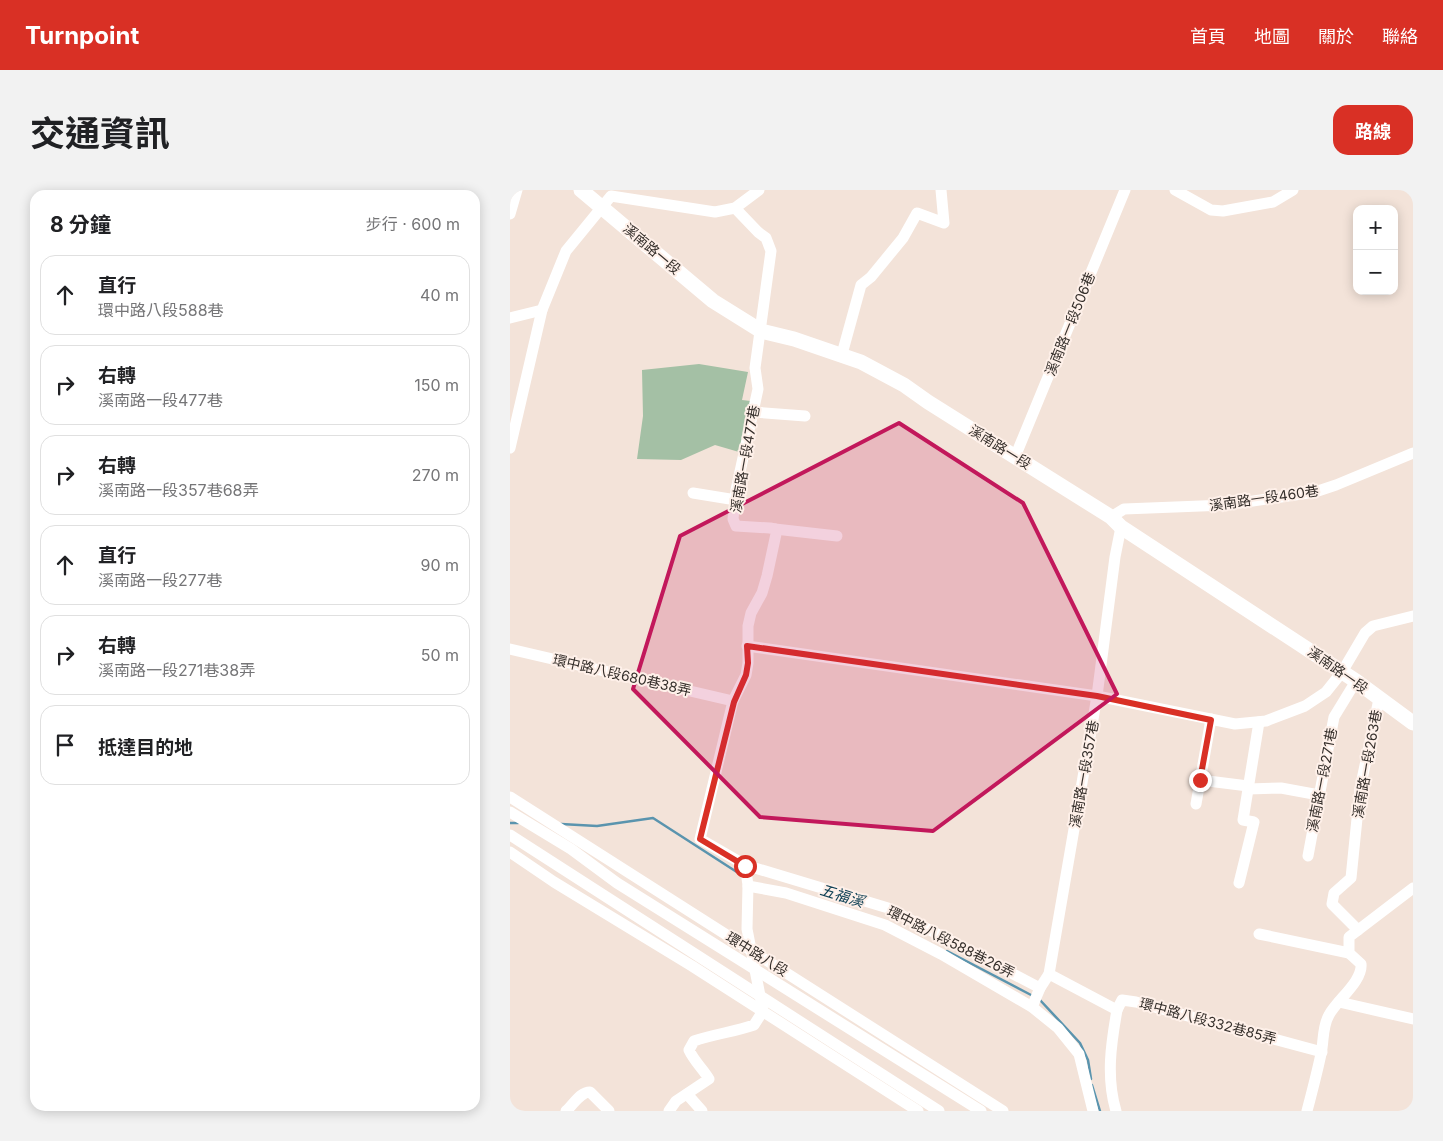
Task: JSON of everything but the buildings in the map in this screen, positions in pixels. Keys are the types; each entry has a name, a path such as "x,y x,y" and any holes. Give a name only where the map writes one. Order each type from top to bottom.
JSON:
{"main road":[{"name":"溪南路一段","path":"581,190 713,301 761,331 794,338 842,354 904,385 1116,522 1356,681 1413,723"}],"street":[{"path":"510,214 517,190"},
{"path":"601,208 605,190"},
{"path":"510,448 542,310 566,251 611,196 715,212 735,208 760,190"},
{"path":"842,354 860,285 871,277 903,238 917,213 944,223 941,190"},
{"name":"溪南路一段506巷","path":"1015,457 1125,190"},
{"path":"1175,190 1211,210 1223,211 1272,202 1293,190"},
{"name":"溪南路一段477巷","path":"735,208 766,238 771,251 755,368 758,389 733,519 736,526 774,529"},
{"path":"510,318 542,310"},
{"path":"753,412 805,416"},
{"name":"溪南路一段460巷","path":"1116,522 1124,509 1226,505 1315,492 1336,486 1413,453"},
{"path":"693,493 736,500"},
{"name":"溪南路一段357巷","path":"1032,1006 1049,974 1097,696 1115,557 1116,522"},
{"path":"734,702 746,675 748,663 748,626 751,613 762,593 767,576 776,534 774,529 836,536"},
{"path":"747,646 1097,696 1235,724 1266,721 1305,706 1326,692 1342,672 1365,633 1373,626 1413,616"},
{"name":"環中路八段680巷38弄","path":"510,649 734,702"},
{"name":"溪南路一段271巷","path":"1308,856 1334,717 1356,681"},
{"name":"溪南路一段263巷","path":"1358,930 1332,904 1334,893 1351,878 1360,789 1379,699"},
{"name":"環中路八段588巷26弄","path":"734,702 700,839 745,866 888,908 1040,988"},
{"path":"1196,804 1211,720"},
{"path":"1239,883 1254,822 1243,820 1259,722"},
{"path":"1200,780 1248,788 1281,788 1319,795"},
{"name":"環中路八段","path":"510,797 1004,1111"},
{"name":"環中路八段","path":"510,812 557,840 617,883 982,1111"},
{"path":"514,837 939,1111"},
{"path":"510,852 554,882 762,1011 918,1111"},
{"path":"669,1111 676,1101 709,1079 704,1070 692,1057 689,1050 694,1041 754,1025 762,1011 747,929 748,886 745,866"},
{"path":"748,886 786,893 885,925 941,954 1032,1006 1058,1028 1079,1054 1093,1111"},
{"path":"1349,953 1349,937 1413,888"},
{"path":"1259,934 1349,953 1362,964 1358,977 1328,1016 1324,1030 1322,1052 1307,1111"},
{"name":"環中路八段332巷85弄","path":"1049,974 1117,1010 1122,1000 1136,1002 1322,1052"},
{"path":"1339,1002 1413,1020"},
{"path":"1116,1111 1110,1073 1110,1050 1117,1010"},
{"path":"566,1111 583,1092 590,1092 609,1111"},
{"path":"686,1094 702,1111"}],"highlighted area":[{"path":"899,423 1023,503 1117,694 933,831 760,817 633,689 680,536"}],"green space":[{"path":"699,364 748,372 742,400 751,401 739,452 715,445 681,460 637,459 643,416 642,370"}],"waterway":[{"name":"五福溪","path":"561,824 597,826 653,818 743,876"},
{"name":"五福溪","path":"510,823 518,823"},
{"name":"五福溪","path":"947,951 1033,996"},
{"name":"五福溪","path":"1040,1000 1080,1043 1088,1060 1091,1079"},
{"name":"五福溪","path":"1092,1085 1100,1111"}],"route":[{"path":"745,866 700,839 734,702 746,675 748,663 747,646 1097,696 1211,720 1200,780"}]}
